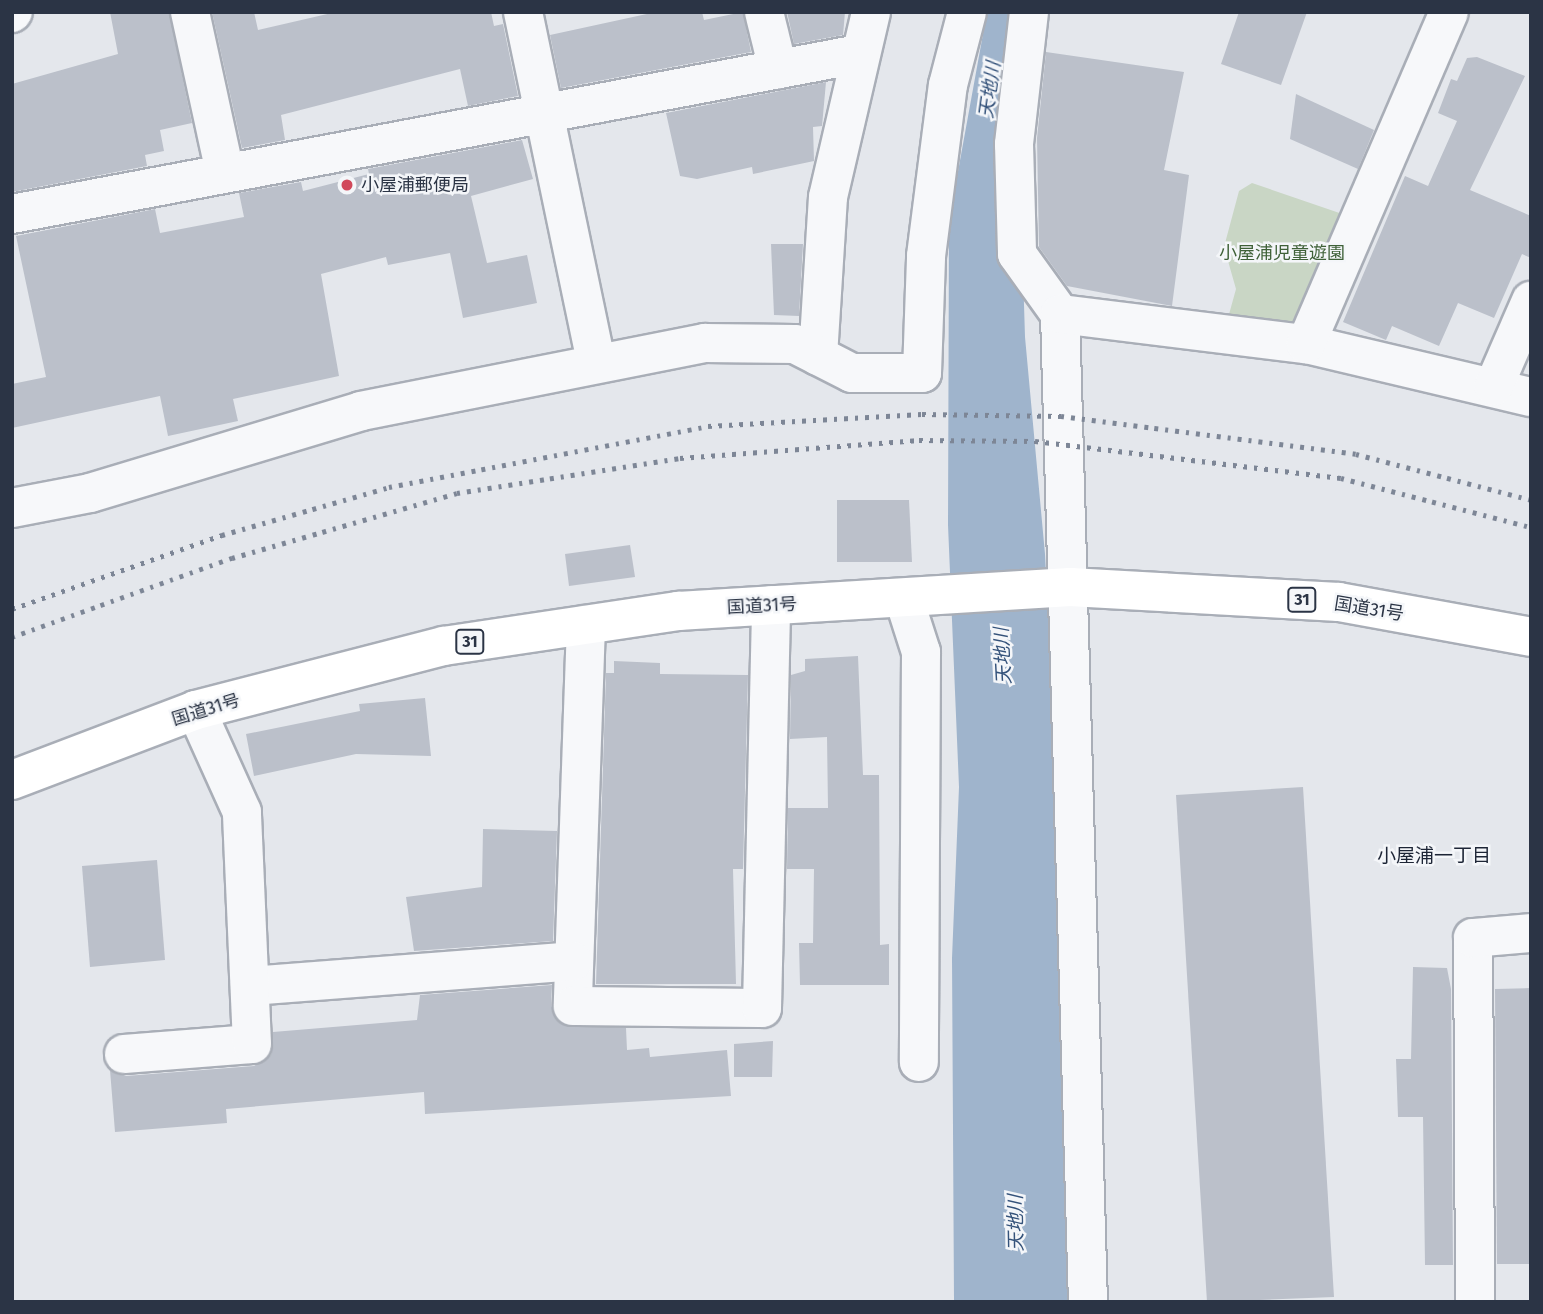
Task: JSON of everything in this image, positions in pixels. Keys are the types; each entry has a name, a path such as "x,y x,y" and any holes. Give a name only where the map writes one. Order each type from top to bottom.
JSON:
{"highway":[{"name":"国道31号","path":"12,780 196,710 444,646 586,625 771,605 1063,587 1339,602 1531,637"}],"street":[{"path":"190,12 225,173"},
{"path":"523,12 596,362"},
{"path":"764,12 778,69"},
{"path":"818,356 828,197 859,54 871,12"},
{"path":"12,508 90,493 361,411 596,362 705,343 795,344 852,373 922,373 926,256 948,85 967,12"},
{"path":"1029,12 1014,144 1017,254 1060,314 1063,587 1088,1302"},
{"path":"1306,344 1450,12"},
{"path":"12,214 859,54"},
{"path":"1494,386 1531,301"},
{"path":"1060,314 1306,344 1494,386 1531,397"},
{"path":"904,598 921,652 919,1062"},
{"path":"586,625 573,1006 762,1008 771,605"},
{"path":"124,1054 252,1044 242,812 196,710"},
{"path":"1475,1302 1472,938 1531,933"},
{"path":"250,986 573,961"}],"green space":[{"name":"小屋浦児童遊園","path":"1252,183 1357,219 1307,330 1228,318 1236,289 1224,247 1239,191"}],"water":[{"name":"天地川","path":"987,12 1038,12 1020,174 1025,337 1045,554 1082,1302 954,1302 952,958 959,787 948,525 949,221"}],"building":[{"path":"110,12 169,12 192,123 160,130 164,151 145,155 147,166 12,192 12,84 118,54"},
{"path":"212,12 254,12 258,30 336,12 491,12 494,26 503,24 518,96 468,106 460,69 281,115 285,140 242,148"},
{"path":"656,12 702,12 704,20 743,12 751,52 561,88 550,35"},
{"path":"787,12 845,12 843,35 794,44"},
{"path":"1239,12 1307,12 1281,85 1221,64"},
{"path":"1046,52 1184,72 1164,170 1189,175 1172,306 1067,286 1039,247 1037,138"},
{"path":"1477,57 1525,76 1470,190 1531,216 1531,258 1522,254 1494,318 1458,303 1439,346 1392,326 1386,340 1343,322 1405,176 1428,186 1457,121 1438,113 1451,79 1457,81 1467,58"},
{"path":"826,82 822,126 813,127 814,161 753,174 752,167 697,179 680,176 666,113"},
{"path":"1296,94 1374,130 1358,169 1290,139"},
{"path":"522,140 533,179 471,196 487,263 527,255 537,303 463,318 450,253 388,265 386,257 321,274 339,376 233,399 238,421 168,436 160,396 12,428 12,384 46,377 16,236 155,209 160,233 244,217 239,193 301,182 303,191 369,174 368,169"},
{"path":"771,244 803,244 799,316 774,315"},
{"path":"837,500 909,500 912,562 837,562"},
{"path":"630,545 635,577 569,586 565,554"},
{"path":"858,656 863,775 879,775 880,945 889,944 889,985 800,985 799,943 813,943 814,869 787,869 788,808 828,808 827,737 790,739 791,675 805,671 805,659"},
{"path":"614,661 660,663 660,674 748,675 743,869 733,869 736,984 596,984 606,673 614,673"},
{"path":"425,698 431,756 356,754 254,776 246,734 360,711 359,704"},
{"path":"1303,787 1334,1297 1207,1302 1176,795"},
{"path":"483,829 557,831 553,941 414,951 406,897 482,887"},
{"path":"157,860 165,960 90,967 82,866"},
{"path":"1413,967 1447,968 1451,989 1453,1265 1425,1265 1423,1117 1398,1117 1396,1059 1411,1059"},
{"path":"552,985 551,1006 561,1024 626,1028 627,1050 649,1048 650,1057 727,1050 731,1096 425,1114 424,1092 226,1109 227,1123 115,1132 110,1070 126,1076 254,1066 271,1055 273,1032 417,1020 420,995"},
{"path":"1531,988 1531,1264 1497,1264 1495,989"},
{"path":"773,1041 772,1077 734,1077 734,1044"}],"railway":[{"path":"12,609 222,535 389,487 708,426 922,414 1061,416 1356,454 1531,500"},
{"path":"12,637 232,558 457,493 680,458 919,440 1035,441 1341,478 1531,527"}],"place":[{"name":"小屋浦郵便局","path":"347,185"}],"district":[{"name":"小屋浦一丁目","path":"1434,856"}]}
